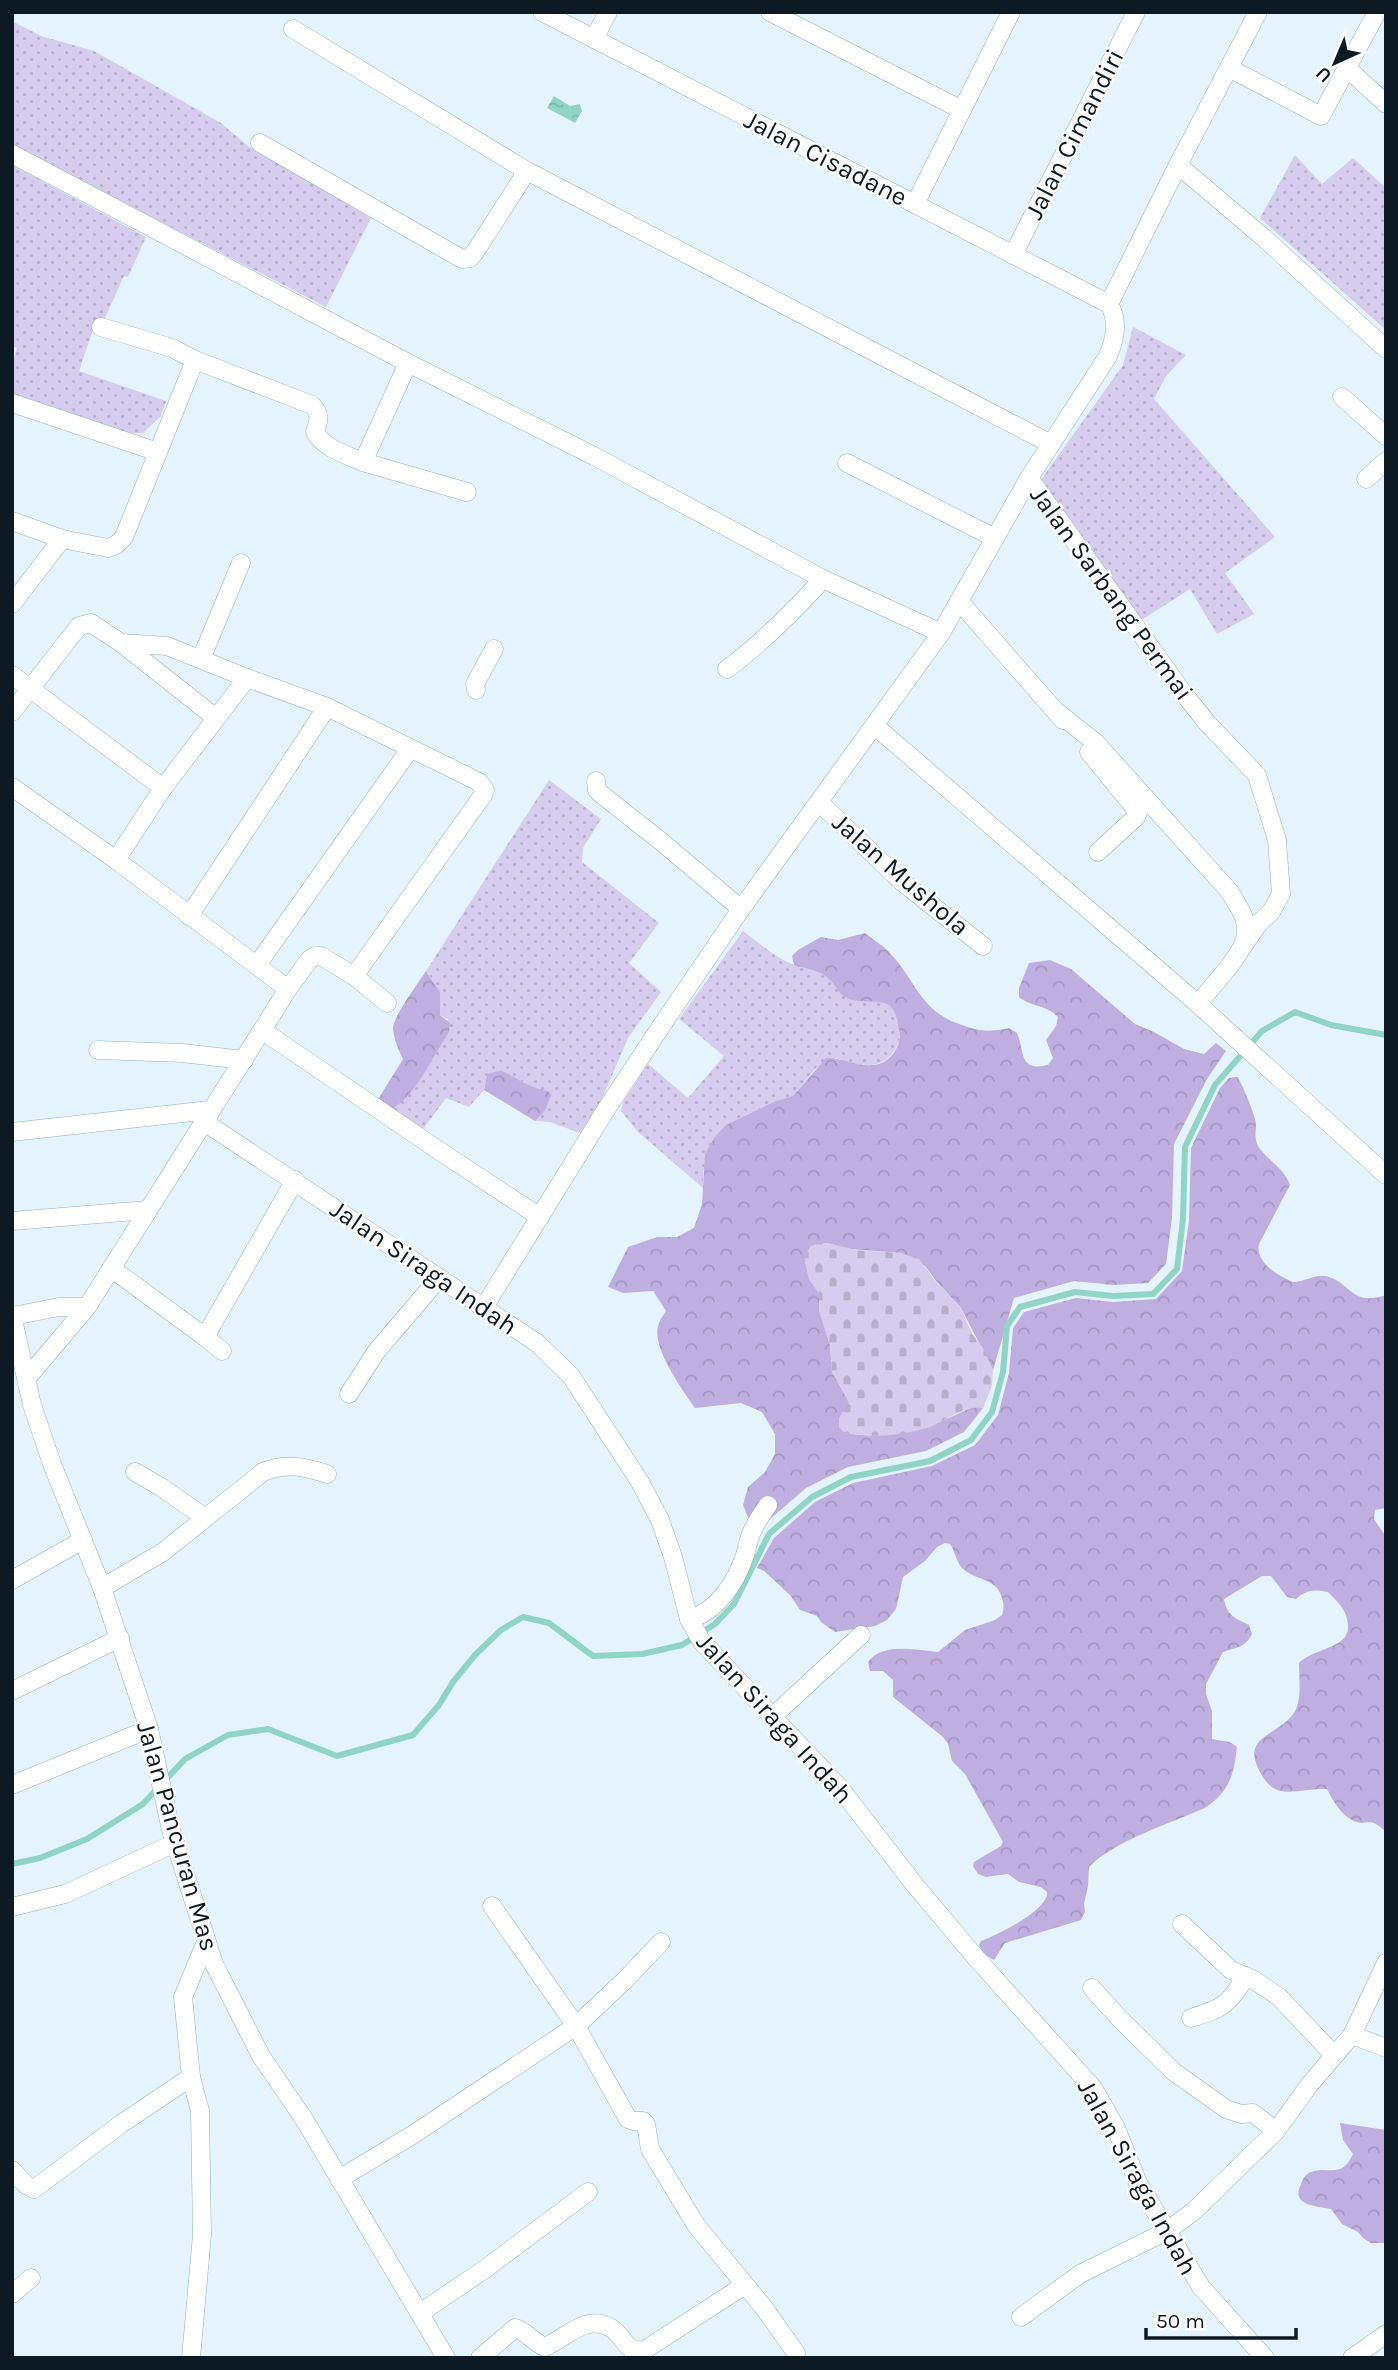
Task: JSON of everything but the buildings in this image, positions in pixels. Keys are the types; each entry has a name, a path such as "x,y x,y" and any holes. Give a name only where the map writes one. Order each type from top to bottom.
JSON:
{"street":[{"name":"Jalan Cisadane","path":"542,12 1109,304"},
{"path":"594,39 608,12"},
{"path":"770,12 962,110"},
{"path":"915,204 1010,12"},
{"name":"Jalan Cimandiri","path":"1013,255 1136,12"},
{"path":"484,1307 607,1108 741,909 941,632 1029,478 1108,356 1115,327 1114,314 1109,304 1258,12"},
{"path":"1229,68 1321,116 1377,12"},
{"path":"293,29 527,171 1051,444"},
{"path":"1348,69 1386,104"},
{"path":"260,144 462,259 470,258 475,252 527,171"},
{"path":"12,155 408,363 594,456 823,579 941,632"},
{"path":"1178,165 1264,238 1386,349"},
{"path":"101,327 172,348 195,360 312,405 320,418 315,432 318,439 334,449 363,462 467,492"},
{"path":"12,521 62,539 108,548 116,545 127,531 195,360"},
{"path":"363,462 408,363"},
{"path":"1342,397 1386,436"},
{"path":"12,403 158,452"},
{"path":"1366,479 1386,461"},
{"path":"847,463 995,538"},
{"name":"Jalan Sarbang Permai","path":"1029,478 1208,724 1257,775 1277,840 1281,894 1271,912 1259,923 1241,949"},
{"path":"12,604 62,539"},
{"path":"201,659 240,563"},
{"path":"727,669 789,617 823,579"},
{"path":"959,601 1057,712 1138,812 1138,816 1098,852"},
{"path":"12,712 79,625 95,624 216,718"},
{"path":"121,642 167,646 327,707 479,782 482,786 484,793 354,976"},
{"path":"476,690 475,684 494,649"},
{"path":"12,675 163,788"},
{"path":"116,860 163,788 247,678"},
{"path":"189,916 327,707"},
{"path":"1057,712 1096,743 1230,892 1244,917 1246,934 1241,949 1198,1004"},
{"path":"875,726 1198,1004 1386,1175"},
{"path":"257,965 410,749"},
{"path":"596,781 597,790 601,794 741,909"},
{"path":"12,787 116,860 288,989"},
{"name":"Jalan Mushola","path":"819,802 901,881 983,946"},
{"path":"23,1389 87,1307 207,1115 309,960 320,956 354,976 387,1003"},
{"path":"263,1031 540,1217"},
{"path":"98,1050 182,1053 244,1060"},
{"path":"12,1132 207,1115"},
{"name":"Jalan Siraga Indah","path":"207,1115 295,1180 537,1343 571,1376 640,1482 660,1520 690,1622 702,1642 840,1788 969,1950 1093,2088 1116,2128 1138,2183 1201,2287 1265,2358"},
{"path":"205,1337 295,1180"},
{"path":"12,1221 148,1210"},
{"path":"111,1268 222,1351"},
{"path":"349,1394 376,1352 439,1278"},
{"path":"12,1315 59,1307 87,1307"},
{"name":"Jalan Pancuran Mas","path":"12,1315 23,1389 103,1588 120,1638 151,1734 175,1843 214,1964 261,2056 304,2119 446,2358"},
{"path":"103,1588 163,1552 263,1472 296,1465 327,1475"},
{"path":"135,1472 161,1486 204,1517"},
{"path":"690,1622 711,1609 733,1583 745,1556 751,1533 768,1505"},
{"path":"12,1580 83,1541"},
{"path":"772,1717 862,1635"},
{"path":"12,1691 120,1638"},
{"path":"12,1784 151,1734"},
{"path":"12,1907 65,1894 175,1843"},
{"path":"492,1906 576,2026 628,2119 646,2124 650,2149 696,2224 796,2353"},
{"path":"1182,1924 1231,1970 1247,1976 1279,1997 1334,2055"},
{"path":"191,2358 202,2235 200,2112 191,2077 183,1997 206,1942"},
{"path":"339,2179 414,2134 576,2026 661,1942"},
{"path":"1021,2317 1080,2274 1167,2231 1204,2202 1276,2131 1352,2035 1386,1963"},
{"path":"1191,2018 1225,2005 1247,1976"},
{"path":"1092,1988 1174,2072 1213,2102 1238,2114 1253,2113 1276,2131"},
{"path":"1352,2035 1386,2048"},
{"path":"12,2170 26,2185 34,2189 121,2124 191,2077"},
{"path":"419,2313 485,2269 588,2192"},
{"path":"12,2294 31,2278"},
{"path":"480,2358 514,2328 519,2328 545,2347 580,2325 598,2325 612,2329 631,2349 643,2351 745,2285"},
{"path":"1352,2358 1386,2334"}],"green space":[{"path":"12,21 41,36 94,51 221,123 248,146 371,218 326,307 12,145"},
{"path":"1295,155 1322,184 1353,158 1386,188 1386,330 1260,218"},
{"path":"12,165 146,237 128,277 124,276 99,331 93,330 79,371 166,401 161,416 143,433 128,433 12,398 12,365 17,348 12,346"},
{"path":"1133,327 1186,355 1166,376 1154,399 1275,537 1225,573 1254,614 1217,634 1190,589 1140,621 1040,481 1123,365"},
{"path":"549,780 601,819 583,848 582,862 659,923 629,963 661,992 628,1038 592,1122 580,1133 550,1122 535,1121 545,1111 548,1091 535,1089 501,1070 487,1074 484,1090 469,1107 446,1098 421,1132 389,1110 433,1059 448,1019 440,1015 437,992 426,971"},
{"path":"743,931 785,961 823,974 850,998 881,1002 891,1007 899,1021 900,1037 894,1052 882,1062 864,1065 835,1058 816,1068 793,1096 760,1110 703,1171 703,1188 638,1132 621,1111 623,1102 648,1064 688,1098 724,1056 679,1019"},
{"path":"865,933 896,960 936,1012 975,1029 990,1031 1009,1028 1017,1033 1024,1058 1032,1065 1048,1065 1053,1058 1046,1040 1056,1026 1058,1017 1049,1010 1019,997 1019,988 1029,963 1050,960 1071,969 1135,1024 1184,1049 1204,1054 1216,1043 1226,1051 1207,1079 1174,1144 1172,1218 1166,1264 1148,1283 1113,1285 1074,1281 1014,1298 993,1370 961,1308 925,1266 901,1253 811,1246 806,1254 809,1279 819,1293 820,1311 830,1345 832,1372 849,1402 845,1433 896,1434 943,1421 974,1406 983,1408 964,1432 926,1451 848,1467 806,1488 761,1527 748,1517 743,1505 748,1487 765,1472 775,1454 775,1434 762,1412 741,1403 695,1408 670,1369 660,1346 658,1326 666,1311 653,1291 623,1293 608,1287 628,1247 657,1237 677,1237 694,1228 702,1204 705,1154 726,1125 776,1101 793,1096 826,1058 872,1065 886,1060 895,1051 900,1034 891,1007 885,1003 847,998 825,976 794,965 792,956 821,937 838,940"},
{"path":"426,971 440,992 440,1015 450,1023 449,1032 415,1087 398,1105 389,1110 377,1101 403,1059 394,1035 394,1023"},
{"path":"501,1070 529,1085 548,1091 551,1095 545,1111 535,1121 484,1090 487,1074"},
{"path":"1237,1077 1256,1123 1258,1146 1284,1174 1290,1185 1259,1244 1264,1262 1293,1282 1325,1276 1341,1283 1358,1296 1374,1298 1386,1295 1386,1508 1375,1510 1374,1519 1386,1537 1386,1832 1376,1824 1349,1818 1338,1807 1327,1789 1287,1792 1279,1790 1264,1779 1258,1768 1254,1755 1258,1743 1288,1720 1297,1706 1300,1687 1299,1663 1343,1639 1348,1625 1344,1611 1328,1592 1311,1591 1296,1599 1287,1597 1271,1576 1262,1576 1224,1599 1230,1613 1249,1625 1252,1634 1243,1645 1223,1652 1206,1684 1206,1694 1212,1711 1212,1739 1230,1742 1237,1747 1232,1774 1225,1789 1205,1808 1128,1841 1089,1867 1085,1912 1081,1920 1005,1943 994,1960 983,1953 979,1945 981,1941 1031,1914 1040,1906 1047,1892 1041,1887 1019,1882 1008,1874 986,1877 978,1874 973,1866 974,1862 1001,1846 1003,1842 965,1774 952,1761 948,1744 943,1737 893,1697 893,1680 883,1671 870,1671 868,1662 874,1656 890,1650 938,1652 965,1630 1002,1615 1003,1605 999,1591 995,1586 963,1569 950,1544 945,1543 903,1577 896,1609 887,1620 875,1626 835,1632 817,1616 800,1610 790,1595 764,1571 757,1568 774,1538 815,1502 853,1483 932,1466 975,1445 998,1415 1009,1373 1013,1328 1024,1312 1076,1298 1113,1302 1156,1299 1182,1271 1189,1220 1191,1148 1220,1088 1229,1078"},
{"path":"819,1243 855,1250 901,1253 919,1259 961,1308 972,1334 983,1348 993,1370 992,1386 983,1408 969,1409 927,1428 907,1433 855,1435 845,1433 839,1427 839,1418 849,1402 832,1372 830,1345 819,1311 819,1293 809,1279 805,1263 811,1246"},
{"path":"1340,2123 1386,2130 1386,2243 1371,2243 1342,2224 1331,2209 1312,2206 1299,2197 1305,2176 1317,2170 1344,2167 1353,2154 1343,2140"}],"water":[{"path":"554,96 570,106 580,104 582,111 575,123 547,108"}],"waterway":[{"path":"12,1864 40,1858 87,1839 143,1804 185,1759 228,1735 268,1729 337,1756 413,1735 439,1705 475,1655 501,1630 523,1617 549,1623 593,1656 642,1654 682,1645 715,1624 734,1604 769,1534 812,1497 851,1477 930,1461 971,1440 992,1412 1003,1372 1007,1326 1020,1307 1075,1292 1113,1296 1153,1294 1177,1269 1183,1219 1185,1147 1215,1085 1262,1031 1295,1012 1331,1025 1386,1035"}]}
